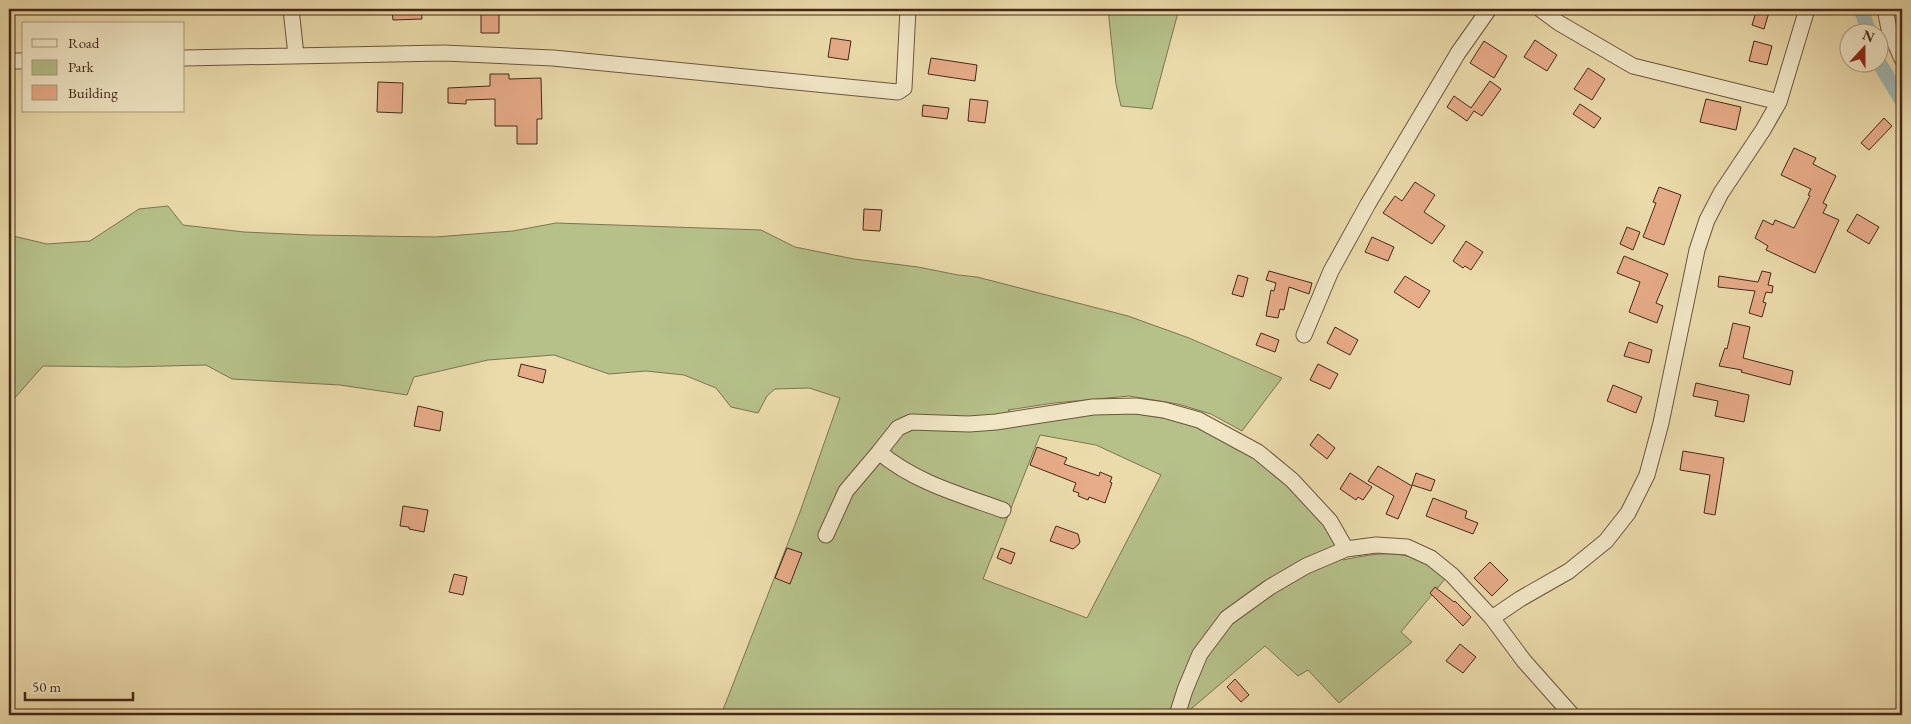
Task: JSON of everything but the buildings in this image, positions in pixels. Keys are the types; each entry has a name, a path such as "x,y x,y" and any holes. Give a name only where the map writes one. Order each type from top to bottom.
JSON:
{"street":[{"path":"291,9 296,55"},
{"path":"185,58 444,53 553,58 898,92 904,88 908,9"},
{"path":"1304,335 1331,271 1368,204 1458,53 1489,9"},
{"path":"1540,9 1559,23 1634,66 1779,102"},
{"path":"1492,618 1520,599 1569,571 1606,541 1628,513 1647,475 1661,423 1697,250 1707,220 1721,193 1763,130 1779,102 1807,9"},
{"path":"1885,9 1889,29 1902,59"},
{"path":"9,62 22,61"},
{"path":"826,535 846,491 898,428 911,422 968,424 996,422 1093,407 1136,406 1164,410 1199,420 1258,452 1292,480 1330,521 1346,549"},
{"path":"879,452 896,466 943,488 1003,510"},
{"path":"1177,715 1184,690 1200,654 1227,618 1284,578 1306,566 1346,549 1376,545 1407,547 1431,558 1452,575 1492,618 1524,661 1572,715"}],"green space":[{"path":"1108,9 1179,9 1152,109 1121,106 1116,84"},
{"path":"168,206 183,225 244,232 310,235 435,237 513,231 556,223 761,230 795,247 854,259 977,277 1128,316 1189,338 1282,378 1242,431 1211,414 1178,404 1129,396 1054,403 1008,410 1033,424 1080,414 1131,413 1181,421 1228,441 1261,463 1287,484 1334,538 1343,560 1384,554 1404,555 1424,562 1445,579 1401,632 1412,642 1339,703 1308,670 1298,676 1265,646 1185,714 721,715 800,512 840,398 809,388 775,389 767,396 758,413 731,407 716,388 684,375 646,371 609,374 554,355 488,360 414,377 407,395 340,385 232,379 206,365 126,367 43,366 13,400 9,402 9,235 47,244 90,241 139,209","holes":["1040,435 1096,445 1161,475 1087,618 983,579","787,548 802,554 775,578"]}],"waterway":[{"path":"1861,9 1866,22"},
{"path":"1885,72 1902,101"}]}
